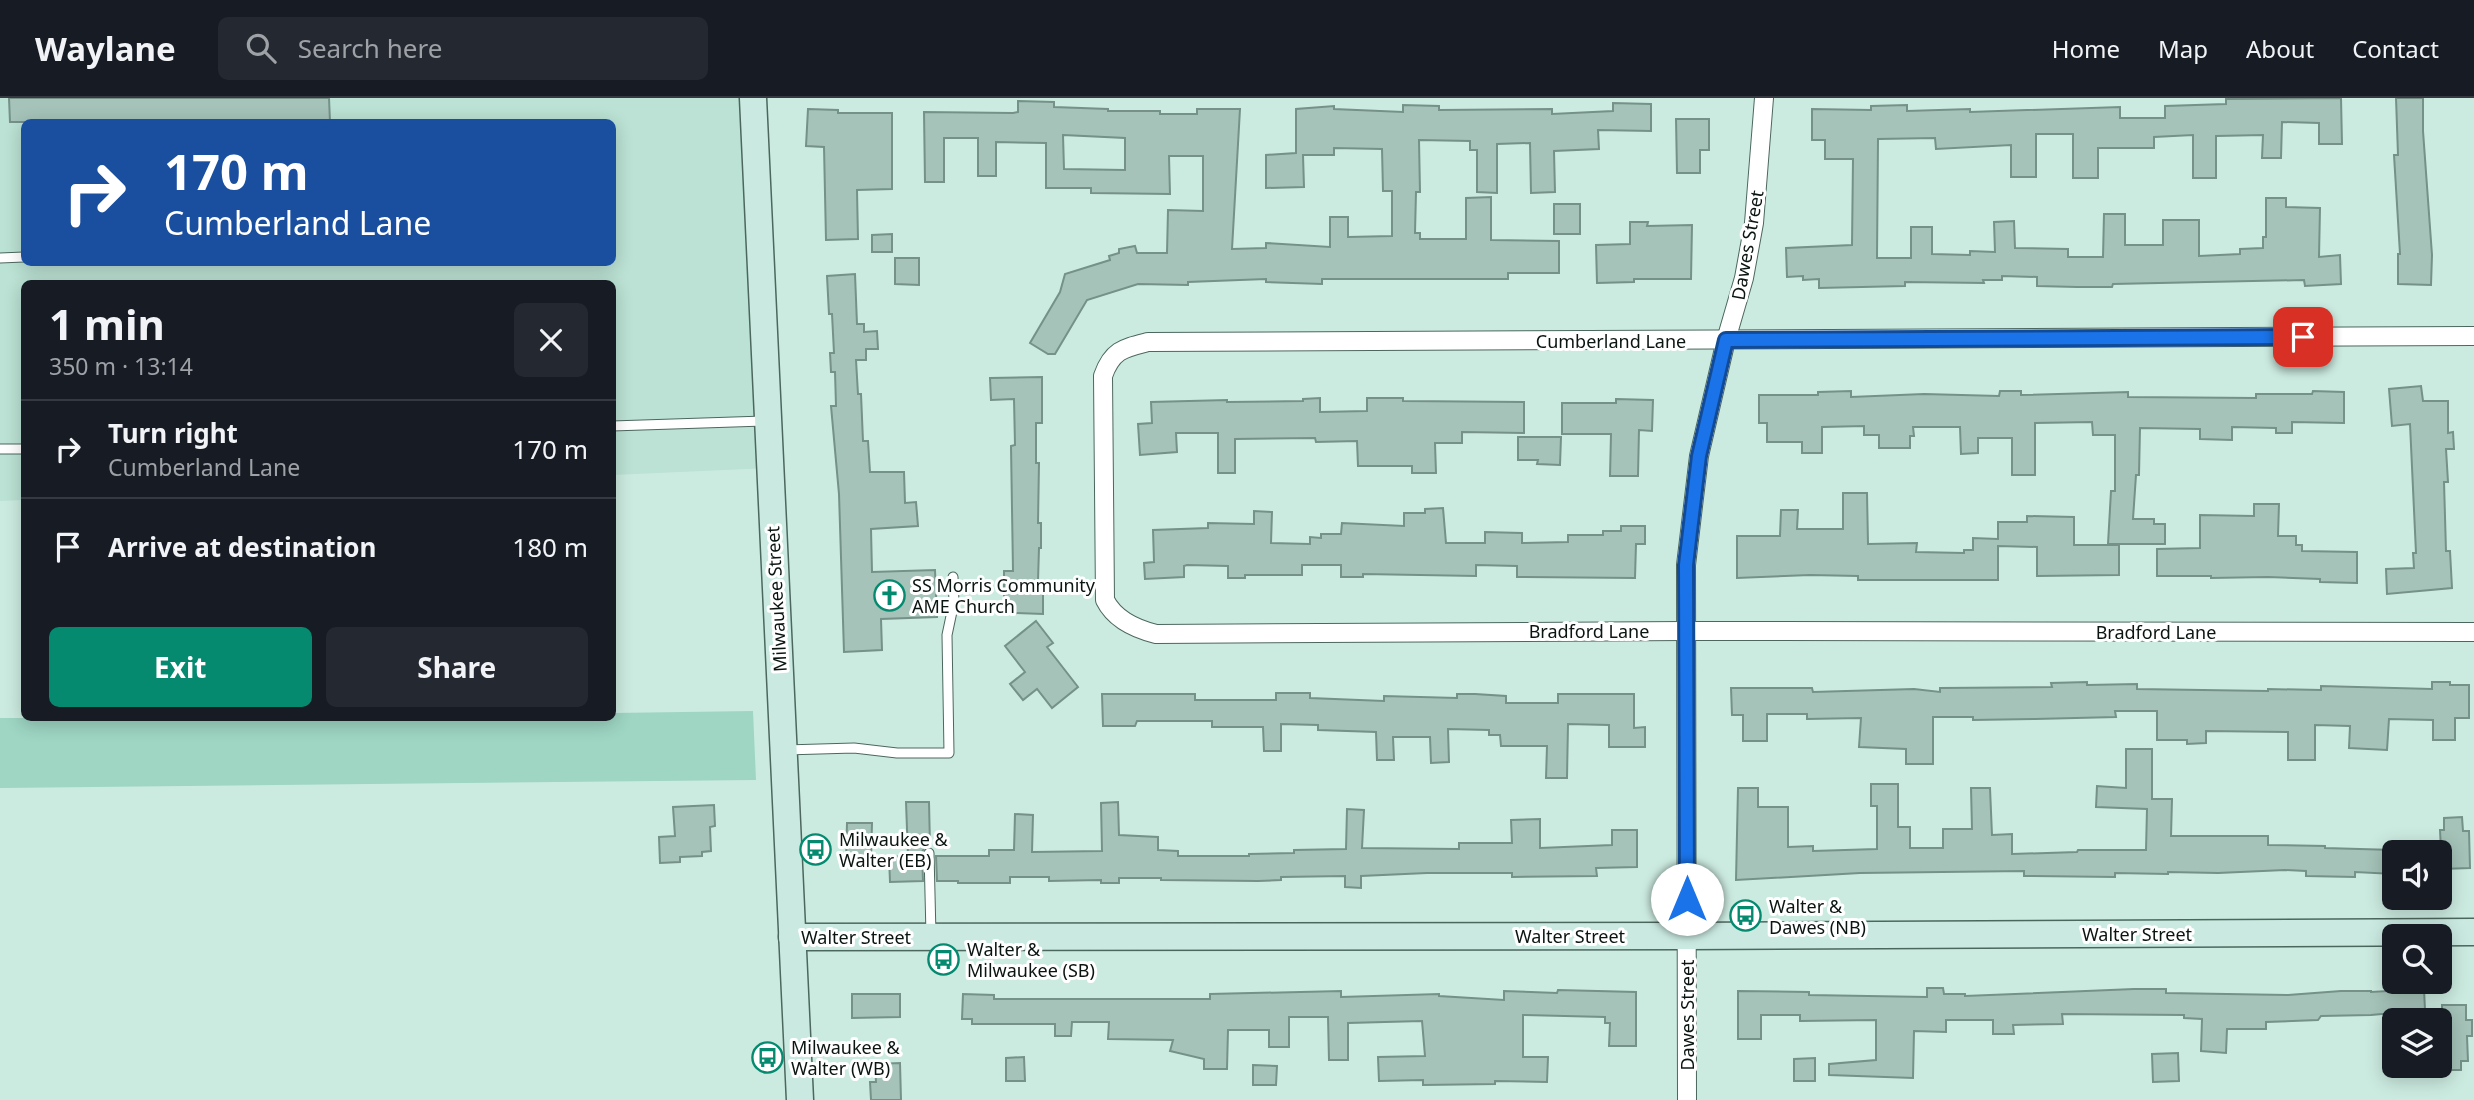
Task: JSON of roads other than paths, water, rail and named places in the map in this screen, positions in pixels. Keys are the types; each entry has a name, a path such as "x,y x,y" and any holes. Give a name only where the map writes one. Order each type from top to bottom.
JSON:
{"street":[{"name":"Milwaukee Street","path":"753,98 800,1100"},
{"name":"Dawes Street","path":"1687,1100 1686,565 1699,456 1726,340 1744,278 1754,223 1764,98"},
{"name":"Cumberland Lane","path":"1127,348 1148,342 2474,336"},
{"name":"Bradford Lane","path":"1127,348 1116,353 1108,362 1103,376 1105,600 1118,617 1129,625 1156,634 1685,631 2474,632"},
{"name":"Walter Street","path":"792,937 2474,932"}],"lane":[{"path":"0,258 21,257"},
{"path":"616,426 769,421"},
{"path":"0,449 21,449"},
{"path":"784,750 854,748 897,753 949,752 947,635 954,602 953,577"},
{"path":"929,853 931,937"}],"place":[{"name":"SS Morris Community AME Church","path":"889,595"},
{"name":"Milwaukee & Walter (EB)","path":"816,849"},
{"name":"Walter & Dawes (NB)","path":"1746,916"},
{"name":"Walter & Milwaukee (SB)","path":"944,959"},
{"name":"Milwaukee & Walter (WB)","path":"768,1057"}]}
